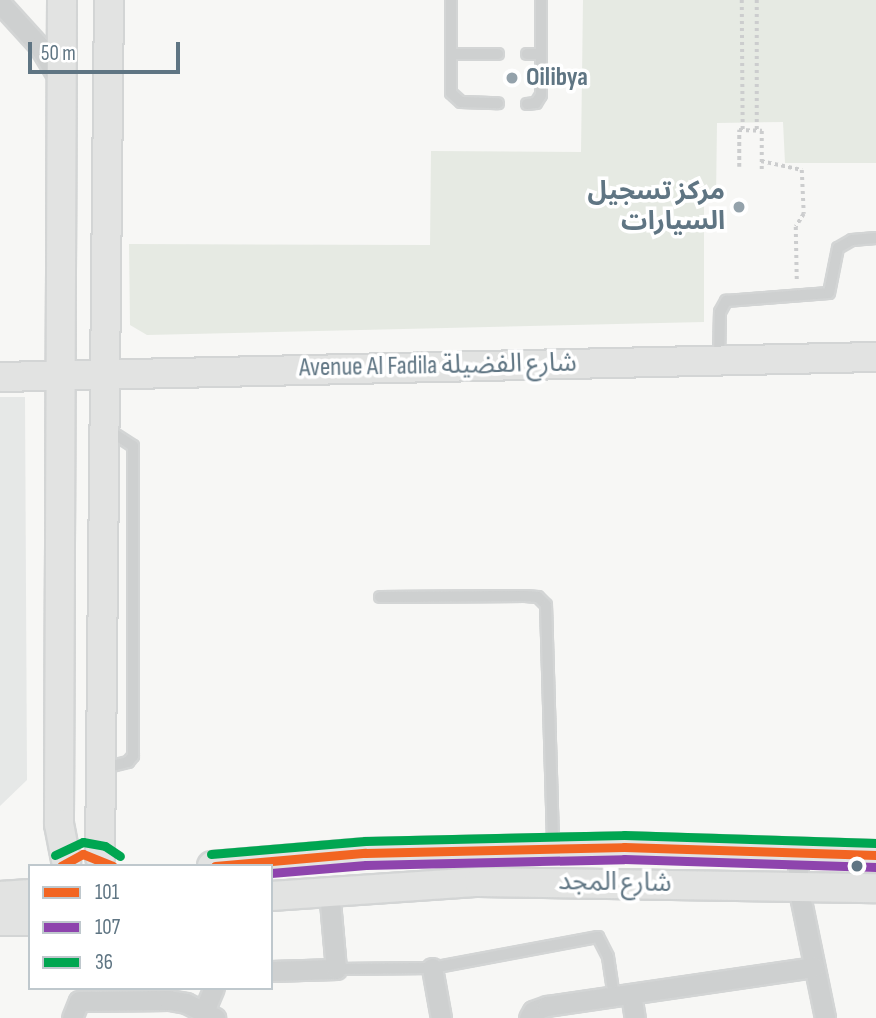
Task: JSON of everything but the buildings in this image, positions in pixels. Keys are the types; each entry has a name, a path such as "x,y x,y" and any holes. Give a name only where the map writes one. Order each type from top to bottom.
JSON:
{"street":[{"path":"62,0 63,377 59,824 63,863 83,854 107,861 103,768 109,0"},
{"path":"0,3 39,46 64,87"},
{"name":"Avenue Al Fadila شارع الفضيلة","path":"0,377 719,359 876,358"},
{"name":"شارع المجد","path":"236,864 365,853 553,849 876,855"},
{"path":"798,852 798,886 825,1018"},
{"name":"شارع المجد","path":"273,896 479,882 876,888"},
{"path":"273,971 336,969 329,891"},
{"path":"0,896 28,894"},
{"path":"0,921 28,921"},
{"path":"529,1018 537,1008 814,967"},
{"path":"432,968 441,1018"},
{"path":"77,1002 128,1003 169,1000 209,1015 214,990"},
{"path":"623,995 635,1018"}],"lane":[{"path":"451,0 453,97 498,103"},
{"path":"527,104 536,103 541,95 541,0"},
{"path":"451,54 498,54"},
{"path":"527,54 541,54"},
{"path":"719,359 720,312 726,301 829,293 838,248 852,240 876,238"},
{"path":"380,597 525,596 538,597 546,605 553,849"},
{"path":"336,969 432,968 597,937 623,995"}],"path":[{"path":"742,0 743,130"},
{"path":"757,0 757,131"},
{"path":"739,167 739,130 762,131 762,170"},
{"path":"761,160 802,170 804,214 796,227 797,296"}],"shaded area":[{"path":"583,0 876,0 876,163 785,163 783,122 717,123 716,199 704,199 704,322 147,335 130,325 129,244 430,245 431,151 581,152"},
{"path":"0,397 25,397 27,780 0,806"}],"transit line":[{"name":"36","path":"211,854 365,841 624,835 876,843"},
{"name":"36","path":"55,855 83,842 105,846 120,856"},
{"name":"101","path":"238,864 365,853 624,847 876,855"},
{"name":"101","path":"65,864 83,854 108,864"},
{"name":"107","path":"273,873 366,865 624,859 876,867"}],"place":[{"name":"Oilibya","path":"512,78"},
{"name":"مركز تسجيل السيارات","path":"739,207"}]}
